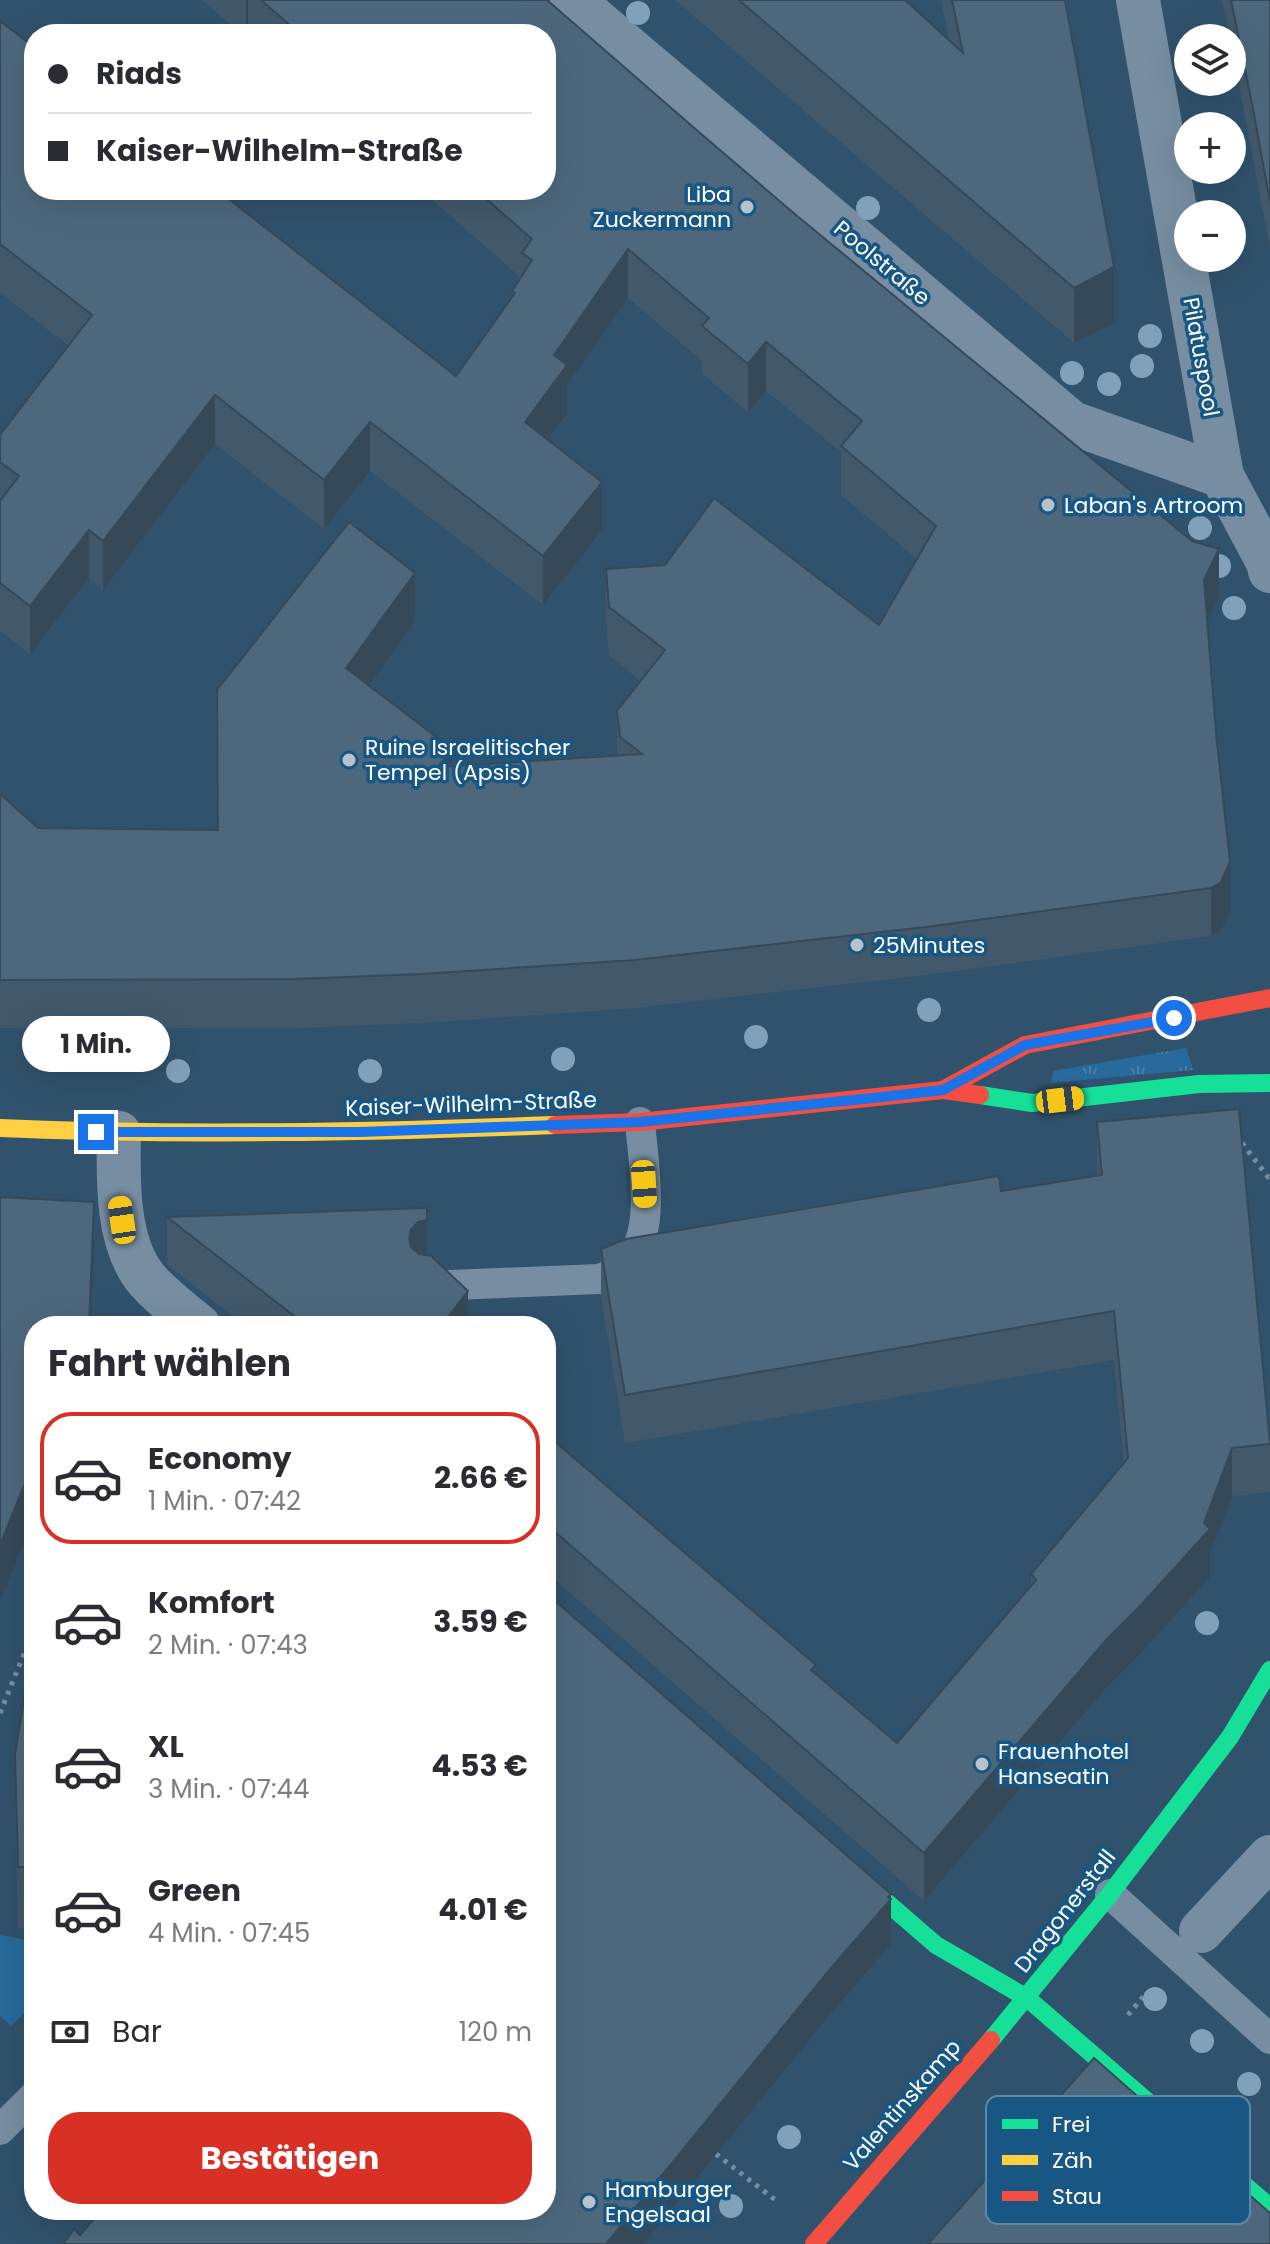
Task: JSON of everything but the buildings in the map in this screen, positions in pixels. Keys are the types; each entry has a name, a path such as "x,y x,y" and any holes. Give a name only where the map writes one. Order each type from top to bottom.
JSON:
{"main road":[{"name":"Kaiser-Wilhelm-Straße","path":"943,1090 1025,1045 1270,998"},
{"name":"Kaiser-Wilhelm-Straße","path":"0,1128 119,1133 359,1132 640,1122 943,1090 1032,1103 1199,1084 1270,1083"},
{"name":"Dragonerstall","path":"1141,2096 1027,1998 1230,1737 1270,1670"},
{"path":"830,1852 936,1945 1027,1998"},
{"name":"Valentinskamp","path":"818,2239 1027,1998"},
{"name":"Dragonerstall","path":"1250,2190 1270,2207"}],"street":[{"name":"Poolstraße","path":"572,0 1072,423 1222,476"},
{"name":"Pilatuspool","path":"1138,0 1222,476 1269,565"},
{"path":"119,1133 118,1185 122,1220 134,1260 146,1280 187,1316"},
{"path":"1201,1931 1270,1857"}],"lane":[{"path":"427,1286 599,1279 624,1267 641,1241 647,1216 640,1122"},
{"path":"1110,1894 1270,2039"},
{"path":"0,2130 24,2106"}],"path":[{"path":"0,1713 24,1654"},
{"path":"716,2154 818,2239"}],"green space":[{"path":"1186,1048 1193,1070 1051,1083 1053,1071"},
{"path":"0,1935 24,1939 24,2014 11,2026 0,2016"}],"traffic: fast":[{"path":"980,1095 1032,1103 1199,1084 1270,1083"},
{"path":"991,2040 1110,1894 1230,1737 1270,1670"},
{"path":"846,1867 936,1945 1027,1998 1141,2096"},
{"path":"1250,2190 1270,2207"}],"traffic: slow":[{"path":"0,1128 278,1132 555,1125"}],"traffic: jam":[{"path":"943,1090 1025,1045 1270,998"},
{"path":"555,1125 640,1122 943,1090 980,1095"},
{"path":"814,2244 991,2040"}],"place":[{"name":"Liba Zuckermann","path":"747,207"},
{"name":"Laban's Artroom","path":"1048,505"},
{"name":"Ruine Israelitischer Tempel (Apsis)","path":"349,760"},
{"name":"25Minutes","path":"857,945"},
{"name":"Frauenhotel Hanseatin","path":"982,1764"},
{"name":"Hamburger Engelsaal","path":"589,2202"}],"route":[{"path":"96,1132 359,1132 640,1122 882,1097 943,1090 1025,1045 1174,1018"}]}
